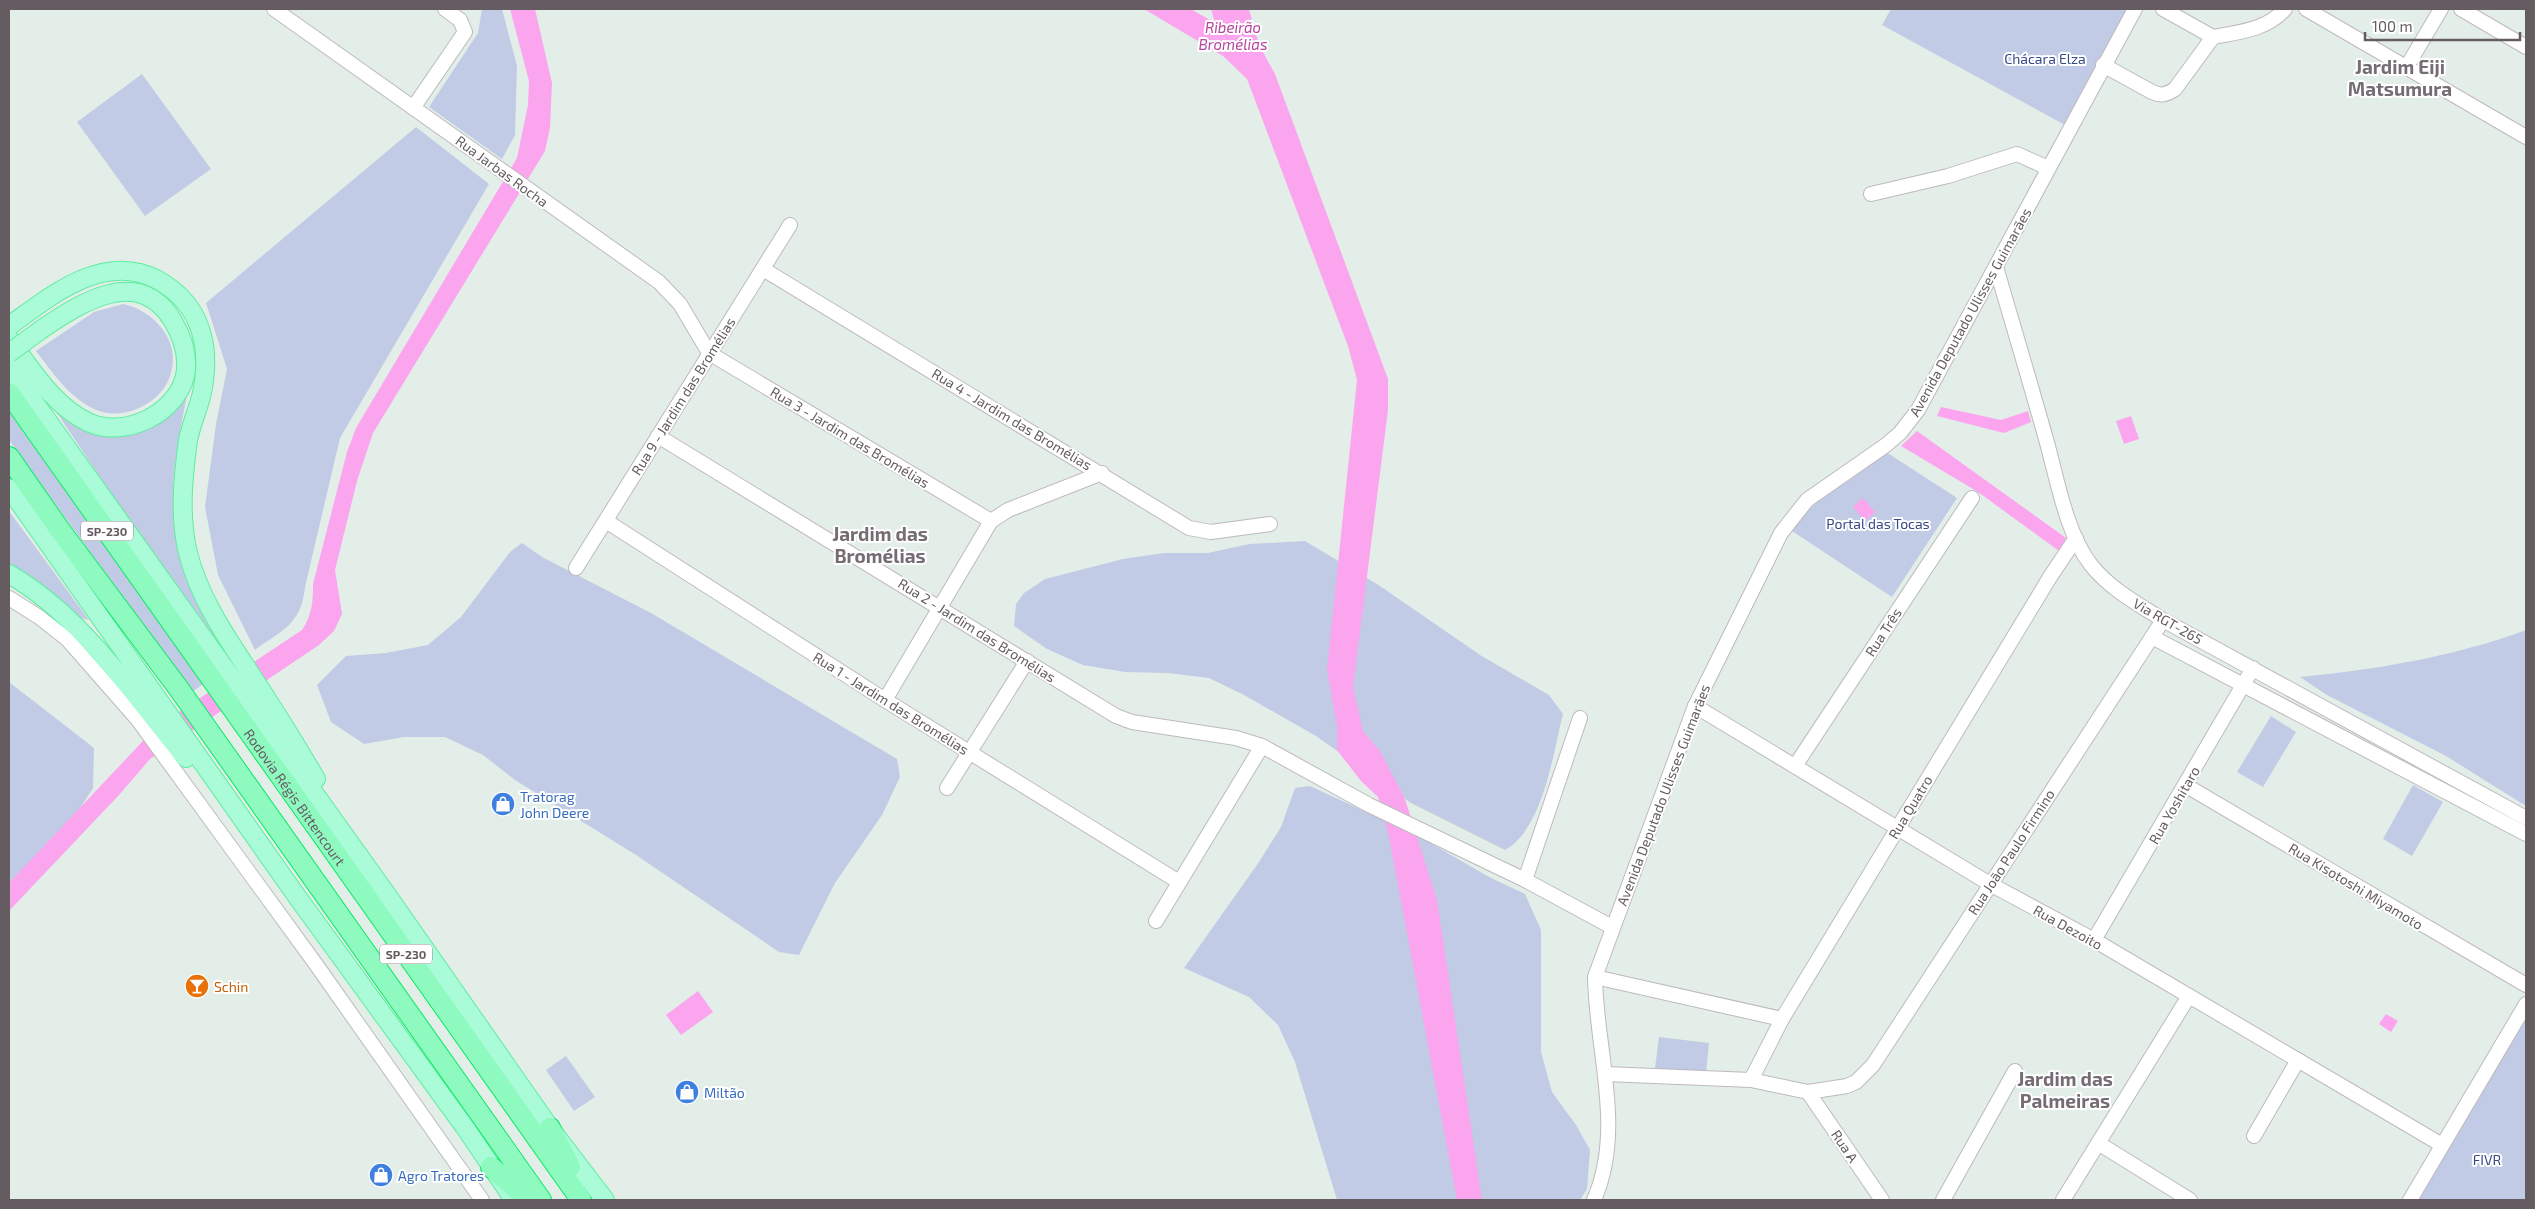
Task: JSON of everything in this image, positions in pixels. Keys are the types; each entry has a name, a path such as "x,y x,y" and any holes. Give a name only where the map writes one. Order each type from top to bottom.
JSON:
{"highway":[{"name":"Rodovia Régis Bittencourt","path":"9,393 211,664 245,697 581,1200"},
{"name":"SP-230","path":"9,458 60,530 180,689 540,1200"},
{"path":"550,1128 586,1200"},
{"path":"491,1167 529,1200"}],"main road":[{"path":"9,326 67,286 89,275 136,271 156,279 178,292 194,314 204,337 207,363 201,396 188,439 183,486 182,528 198,583 216,621 235,650 245,697 385,892 550,1128 605,1200"},
{"path":"9,339 56,398 90,423 109,428 136,424 149,419 177,393 185,376 186,354 180,332 168,313 152,300 139,293 124,291 88,300 42,329 9,353"},
{"path":"9,367 211,664"},
{"path":"9,488 148,711"},
{"path":"9,574 34,590 72,622 148,711 298,898 464,1126 514,1200"}],"street":[{"name":"Rua Jarbas Rocha","path":"274,9 667,290 685,310 709,354"},
{"path":"413,108 464,36 465,28 460,20 445,9"},
{"name":"Avenida Deputado Ulisses Guimarães","path":"1594,1200 1606,1164 1606,1074 1596,1004 1595,977 1695,706 1781,533 1807,500 1886,445 1912,419 2135,9"},
{"path":"2163,9 2213,37 2252,29 2272,21 2285,9"},
{"path":"2306,9 2526,137"},
{"path":"2406,68 2441,9"},
{"path":"2461,9 2526,47"},
{"path":"2103,65 2160,96 2168,94 2175,89 2213,37"},
{"path":"1871,194 1948,176 2017,154 2048,168"},
{"name":"Rua 9 - Jardim das Bromélias","path":"576,568 790,225"},
{"name":"Via RGT-265","path":"1996,267 2076,538 2087,559 2101,575 2124,595 2163,620 2526,818"},
{"name":"Rua 4 - Jardim das Bromélias","path":"763,269 1183,525 1197,531 1219,532 1270,524"},
{"name":"Rua 3 - Jardim das Bromélias","path":"709,354 991,522"},
{"name":"Rua 2 - Jardim das Bromélias","path":"658,436 1110,712 1132,722 1236,738 1262,746 1369,805 1525,880 1612,927"},
{"path":"885,700 991,522 1008,510 1102,474"},
{"name":"Rua Três","path":"1795,766 1972,498"},
{"name":"Rua 1 - Jardim das Bromélias","path":"606,521 885,700 1179,882"},
{"name":"Rua Quatro","path":"1751,1080 1782,1019 2076,538"},
{"path":"9,598 39,617 67,639 148,711"},
{"name":"Rua João Paulo Firmino","path":"1808,1092 1847,1086 1856,1082 1873,1065 2163,620"},
{"path":"2152,637 2526,834"},
{"path":"947,788 1027,661"},
{"name":"Rua Yoshitaro","path":"2094,940 2253,668"},
{"name":"Rua Dezoito","path":"1695,706 1990,884 2094,940 2442,1145"},
{"path":"1525,880 1580,718"},
{"path":"1156,921 1262,746"},
{"path":"176,747 315,963 482,1200"},
{"name":"Rua Kisotoshi Miyamoto","path":"2185,785 2526,985"},
{"path":"1595,977 1782,1019"},
{"path":"2063,1200 2189,996"},
{"path":"2410,1200 2526,1004"},
{"path":"2254,1136 2298,1060"},
{"path":"1943,1200 2014,1071"},
{"path":"1606,1074 1751,1080 1808,1092"},
{"name":"Rua A","path":"1808,1092 1882,1200"},
{"path":"2098,1143 2190,1200"}],"green space":[{"path":"482,9 502,9 517,66 515,135 502,159 429,107 478,33"},
{"name":"Chácara Elza","path":"1891,9 2129,9 2065,125 1882,25"},
{"path":"142,74 211,169 145,216 77,122"},
{"path":"416,127 489,184 340,438 303,600 295,618 282,631 255,650 218,575 205,507 216,424 227,369 206,303"},
{"path":"123,304 145,313 162,328 172,349 173,361 167,384 151,401 129,412 105,413 85,404 69,391 36,351 94,312"},
{"path":"188,389 174,476 176,521 186,564 202,606 221,646 118,504 55,410 74,425 89,432 115,437 128,436 152,428 163,421 175,410"},
{"path":"9,412 203,684 192,692 9,440"},
{"name":"Portal das Tocas","path":"1886,452 1957,498 1892,597 1792,531 1823,497 1847,478"},
{"path":"9,511 89,620 77,617 9,567"},
{"path":"1305,541 1380,586 1480,655 1549,695 1563,714 1545,789 1537,808 1529,826 1518,840 1505,850 1411,803 1316,736 1244,695 1209,678 1168,673 1125,672 1083,665 1047,649 1014,626 1016,604 1024,593 1045,579 1123,559 1164,553 1208,553 1249,544"},
{"path":"522,543 542,557 651,613 897,759 900,777 882,815 835,883 799,955 779,952 636,855 515,780 483,755 445,737 404,737 364,744 331,722 317,685 346,656 386,653 428,645 461,617 510,552"},
{"path":"2526,630 2526,806 2446,756 2327,695 2300,677 2415,661 2472,647"},
{"path":"9,682 94,748 93,788 72,821 9,883"},
{"path":"2271,716 2296,732 2263,787 2237,772"},
{"path":"2413,785 2443,802 2412,856 2383,839"},
{"path":"1310,786 1420,837 1489,877 1525,894 1541,930 1541,1052 1552,1092 1576,1125 1590,1150 1587,1189 1580,1200 1337,1200 1295,1062 1278,1025 1249,997 1184,968 1259,862 1281,827 1295,788"},
{"name":"FIVR","path":"2526,1015 2526,1200 2418,1200"},
{"path":"1659,1037 1709,1043 1706,1074 1655,1068"},
{"path":"566,1056 595,1097 574,1111 546,1070"}],"water":[{"path":"510,9 535,9 552,83 550,128 545,151 373,433 357,481 335,570 342,614 334,631 319,645 150,759 119,795 9,911 9,883 142,742 179,712 302,630 311,608 313,584 347,452 356,428 517,158 528,105 529,81"},
{"name":"Ribeirão Bromélias","path":"1144,9 1191,9 1215,23 1211,9 1249,9 1259,45 1275,74 1388,379 1388,410 1353,687 1363,731 1380,751 1405,799 1437,900 1482,1200 1457,1200 1389,837 1378,797 1361,781 1337,750 1337,726 1327,670 1357,380 1348,346 1247,79 1223,56"},
{"path":"1941,407 2001,420 2028,411 2031,422 2004,433 1937,416"},
{"path":"2131,416 2139,439 2124,444 2116,421"},
{"path":"1917,431 2066,538 2059,551 1978,492 1901,446"},
{"path":"1863,498 1875,512 1865,521 1853,507"},
{"path":"698,991 713,1012 681,1035 666,1015"},
{"path":"2386,1014 2398,1021 2391,1032 2379,1024"}],"place":[{"name":"Tratorag John Deere","path":"503,804"},
{"name":"Schin","path":"197,986"},
{"name":"Miltão","path":"687,1092"},
{"name":"Agro Tratores","path":"381,1175"}],"district":[{"name":"Jardim Eiji Matsumura","path":"2400,77"},
{"name":"Jardim das Bromélias","path":"880,544"},
{"name":"Jardim das Palmeiras","path":"2065,1089"}]}
